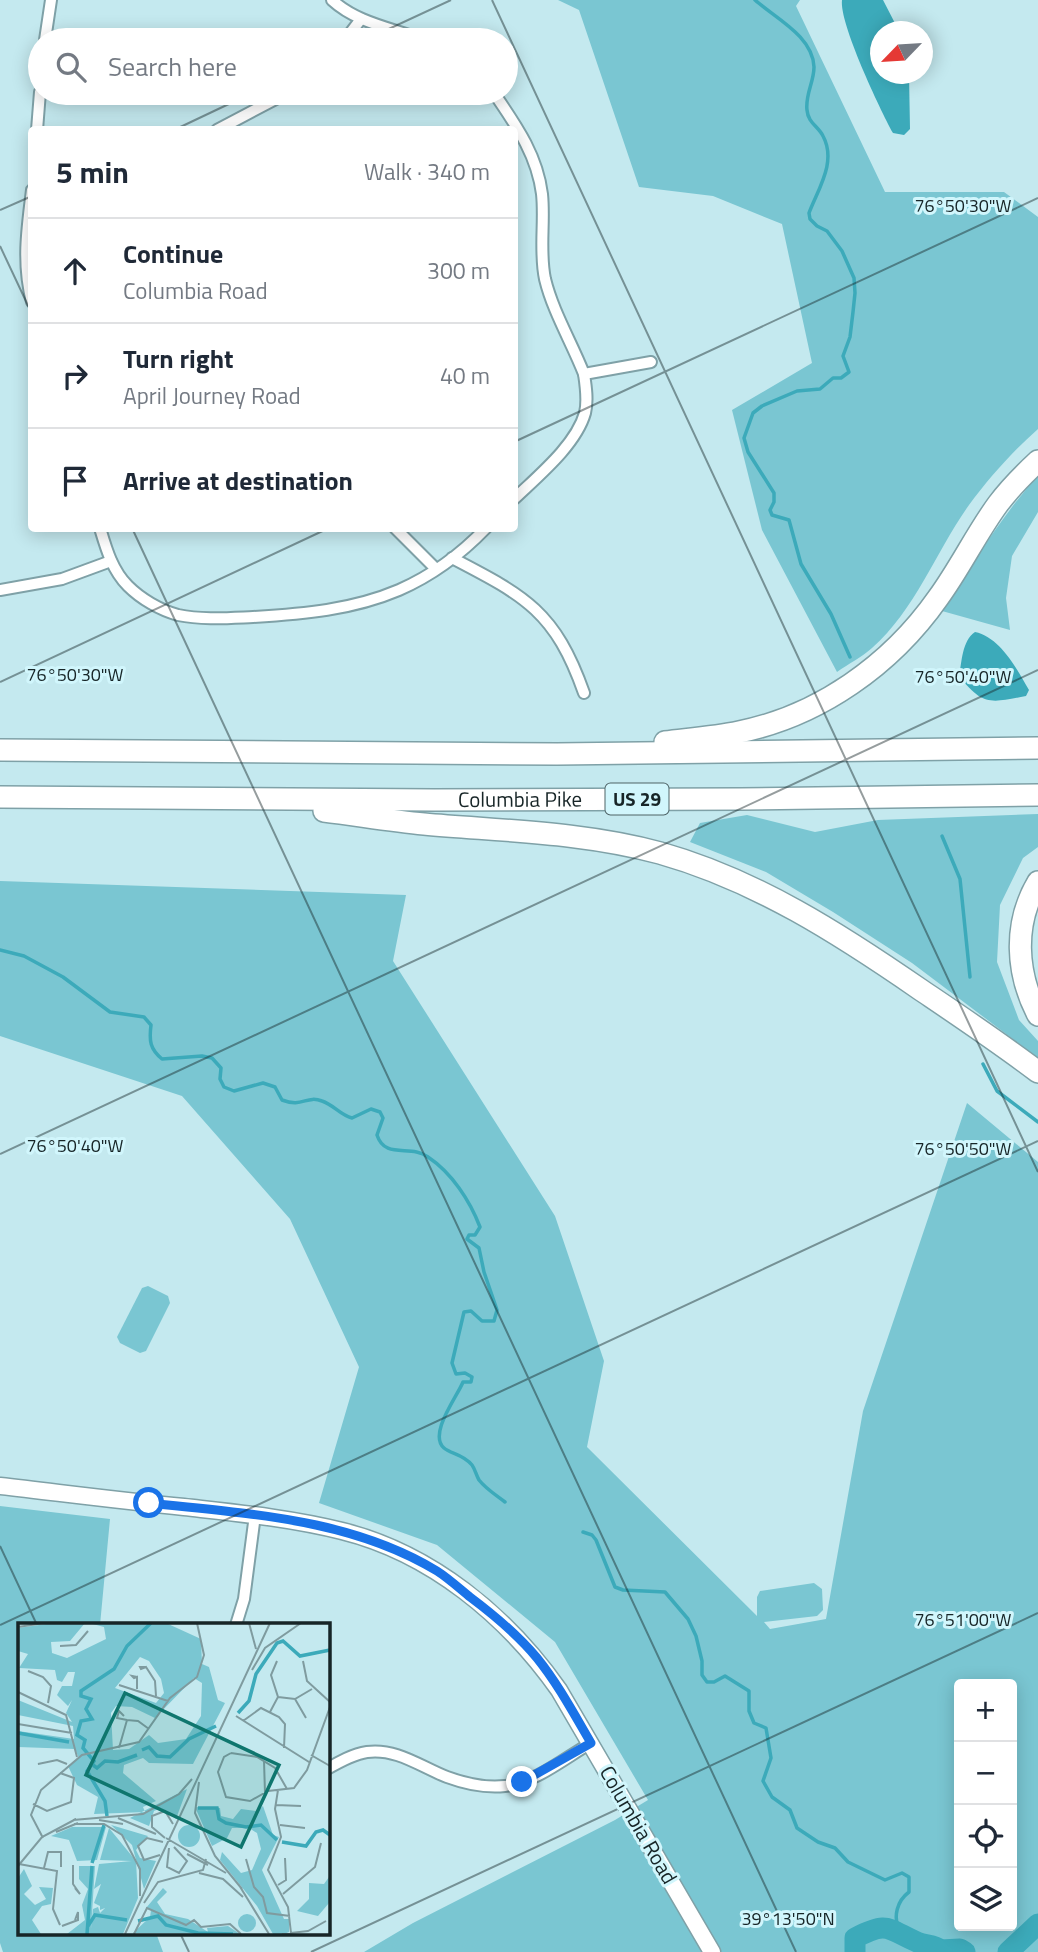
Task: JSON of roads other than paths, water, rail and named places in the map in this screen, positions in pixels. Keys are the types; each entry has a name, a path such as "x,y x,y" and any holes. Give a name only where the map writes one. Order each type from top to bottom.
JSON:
{"highway":[{"path":"557,754 737,733 783,719 846,689 888,656 922,619 955,574 1000,501 1038,461"},
{"name":"US 29","path":"0,750 557,754 1038,748"},
{"name":"Columbia Pike","path":"0,797 715,799 1038,794"},
{"path":"235,799 419,824 606,841 661,853 770,896 827,929 884,964 1038,1072"},
{"path":"1038,882 1027,904 1020,942 1024,983 1038,1015"}],"main road":[{"name":"Columbia Road","path":"0,1486 255,1515 344,1531 389,1547 438,1572 500,1620 529,1649 559,1690 712,1952"}],"street":[{"path":"47,28 51,0"},
{"path":"332,0 341,9 388,28"},
{"path":"354,28 361,19"},
{"path":"37,126 39,105"},
{"path":"225,126 264,105"},
{"path":"502,105 515,126"},
{"path":"518,131 529,148 542,195 541,240 546,282 584,374 586,402 577,432 518,495"},
{"path":"28,221 25,244 28,285"},
{"path":"584,374 651,362"},
{"path":"101,532 111,561 128,586 154,605 179,615 198,618 305,614 341,608 398,590 452,558 481,532"},
{"path":"399,532 436,569"},
{"path":"452,558 531,603 560,639 584,693"},
{"path":"0,590 62,579 111,561"},
{"path":"237,1623 244,1599 255,1515"},
{"path":"329,1768 352,1756 379,1752 406,1757 458,1781 474,1785 507,1786 533,1777 591,1743"}],"waterway":[{"path":"755,0 792,29 812,56 814,73 807,110 809,118 823,136 828,156 825,175 809,213 810,219 827,231 842,251 854,278 855,293 850,337 843,356 849,372 841,378 833,378 820,389 797,391 762,406 753,413 744,438 748,452 774,493 770,510 772,515 789,520 801,564 831,614 850,657"},
{"path":"942,836 960,879 970,977"},
{"path":"0,950 24,956 63,977 110,1012 144,1017 151,1025 150,1040 153,1048 162,1059 202,1056 212,1058 221,1068 220,1079 224,1087 234,1091 263,1083 275,1087 282,1100 295,1103 317,1100 352,1118 371,1109 380,1112 383,1118 377,1135 381,1143 392,1150 421,1153 445,1171 471,1207 480,1227 475,1235 469,1235 467,1239 479,1248 497,1310 494,1321 482,1321 471,1311 464,1312 452,1363 456,1374 465,1373 472,1377 471,1382 463,1382 445,1415 439,1434 440,1442 444,1448 468,1461 482,1483 505,1502"},
{"path":"983,1064 997,1091 1038,1122"},
{"path":"583,1532 592,1535 596,1540 615,1587 623,1590 665,1592 688,1619 696,1636 702,1661 702,1675 707,1682 714,1682 725,1676 749,1691 749,1711 754,1723 766,1728 771,1758 763,1781 772,1797 790,1810 797,1828 818,1842 835,1848 848,1862 885,1880 902,1873 909,1877 909,1892 897,1909 899,1931"},
{"path":"1008,1952 1038,1924"},
{"path":"855,1952 855,1938 881,1928 887,1928 942,1952"},
{"path":"941,1950 960,1949 965,1952"}]}
